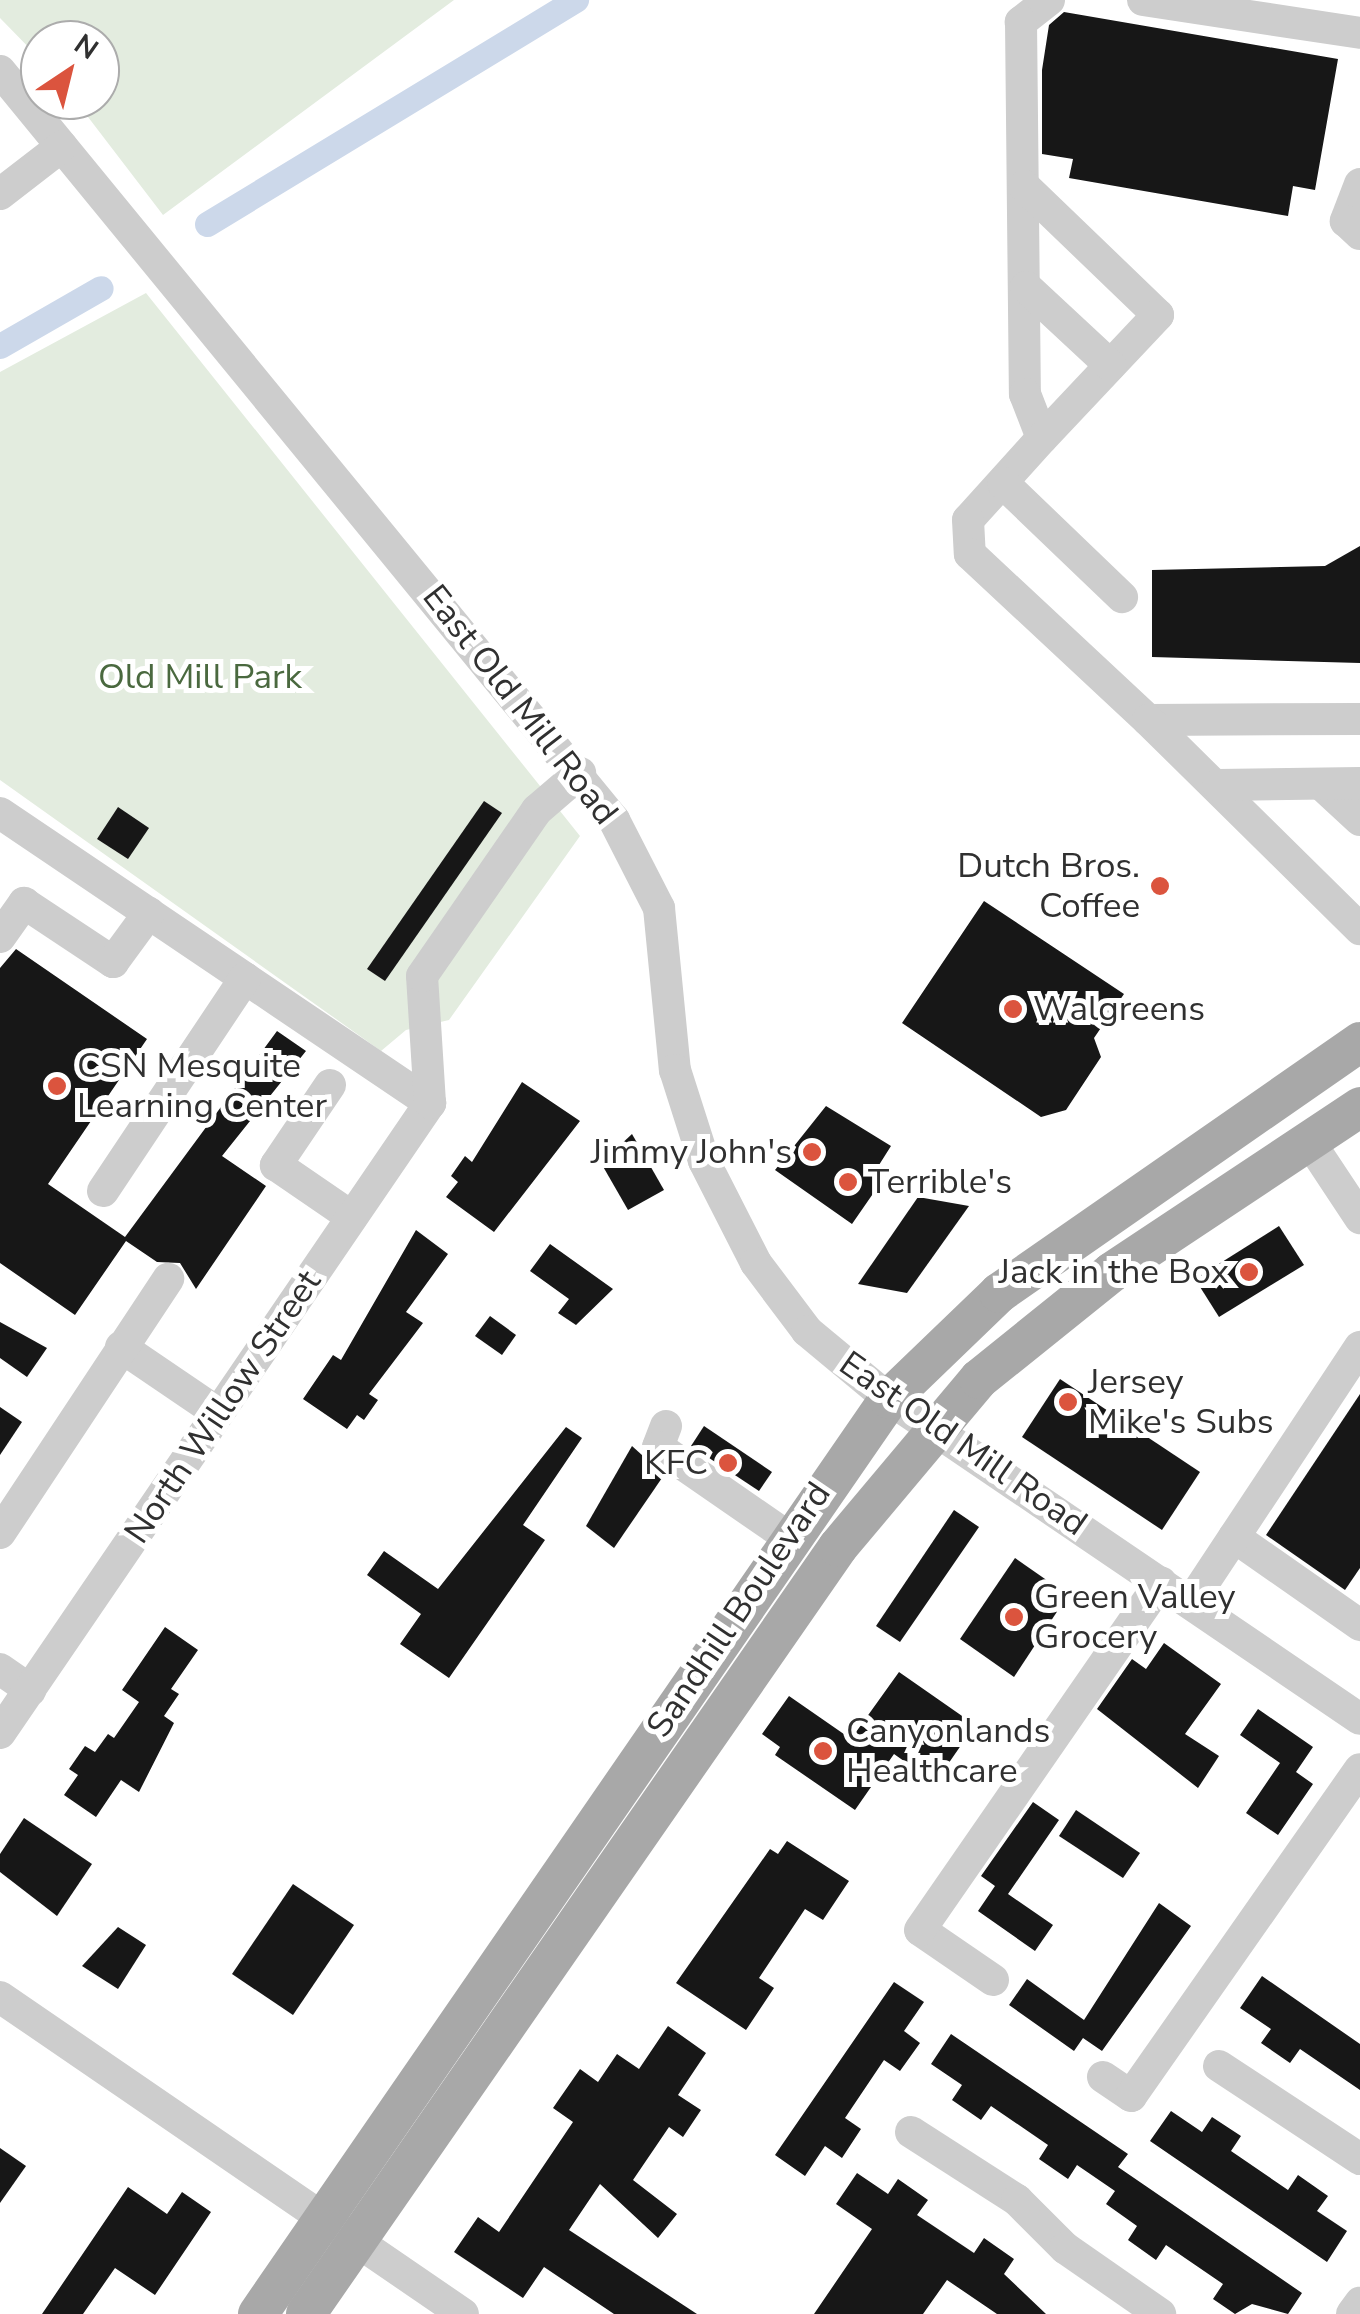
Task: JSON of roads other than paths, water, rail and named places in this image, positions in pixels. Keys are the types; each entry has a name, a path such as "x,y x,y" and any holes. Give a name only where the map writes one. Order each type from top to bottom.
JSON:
{"main road":[{"name":"Sandhill Boulevard","path":"306,2314 341,2229 649,1743 788,1537 889,1399 988,1302 1360,1042"},
{"name":"Sandhill Boulevard","path":"258,2314 341,2229 571,1931 868,1506 979,1379 1112,1272 1311,1144 1360,1107"},
{"path":"571,1931 559,1898 641,1777 649,1743"}],"street":[{"path":"1042,438 1024,394 1022,22 1049,0"},
{"path":"1143,0 1360,33"},
{"name":"East Old Mill Road","path":"0,70 580,773 659,908 675,1070 730,1216 807,1331 889,1399 937,1426 1360,1719"},
{"path":"0,194 62,146"},
{"path":"1360,184 1346,221 1360,234"},
{"path":"1024,186 1158,315 968,520 970,554 1218,785 1360,929"},
{"path":"1026,287 1110,365"},
{"path":"1004,483 1122,597"},
{"path":"1148,720 1360,719"},
{"path":"432,1090 422,976 537,810 580,773"},
{"path":"1218,785 1360,783"},
{"path":"1321,784 1360,820"},
{"path":"0,812 244,978 432,1090"},
{"path":"0,938 24,903 113,962 149,913"},
{"path":"103,1192 244,978"},
{"path":"330,1086 276,1165 352,1217"},
{"name":"North Willow Street","path":"0,1733 352,1217 432,1090"},
{"path":"1311,1144 1360,1218"},
{"path":"0,1533 168,1280"},
{"path":"121,1347 218,1413"},
{"path":"1191,1602 1360,1348"},
{"path":"666,1426 658,1446 788,1537"},
{"path":"1234,1537 1360,1625"},
{"path":"992,1980 920,1930 1161,1582"},
{"path":"0,1669 30,1690"},
{"path":"1103,2077 1131,2096 1360,1769"},
{"path":"0,1997 463,2314"},
{"path":"1218,2066 1360,2159"},
{"path":"911,2132 1017,2200 1065,2248 1160,2314"},
{"path":"1352,2314 1360,2303"}],"waterway":[{"path":"207,224 576,0"},
{"path":"0,346 101,288"}],"place":[{"name":"Dutch Bros. Coffee","path":"1160,886"},
{"name":"Walgreens","path":"1013,1009"},
{"name":"CSN Mesquite Learning Center","path":"57,1086"},
{"name":"Jimmy John's","path":"812,1152"},
{"name":"Terrible's","path":"848,1182"},
{"name":"Jack in the Box","path":"1249,1272"},
{"name":"Jersey Mike's Subs","path":"1068,1402"},
{"name":"KFC","path":"728,1463"},
{"name":"Green Valley Grocery","path":"1014,1617"},
{"name":"Canyonlands Healthcare","path":"823,1751"}],"park label":[{"name":"Old Mill Park","path":"200,677"}]}
